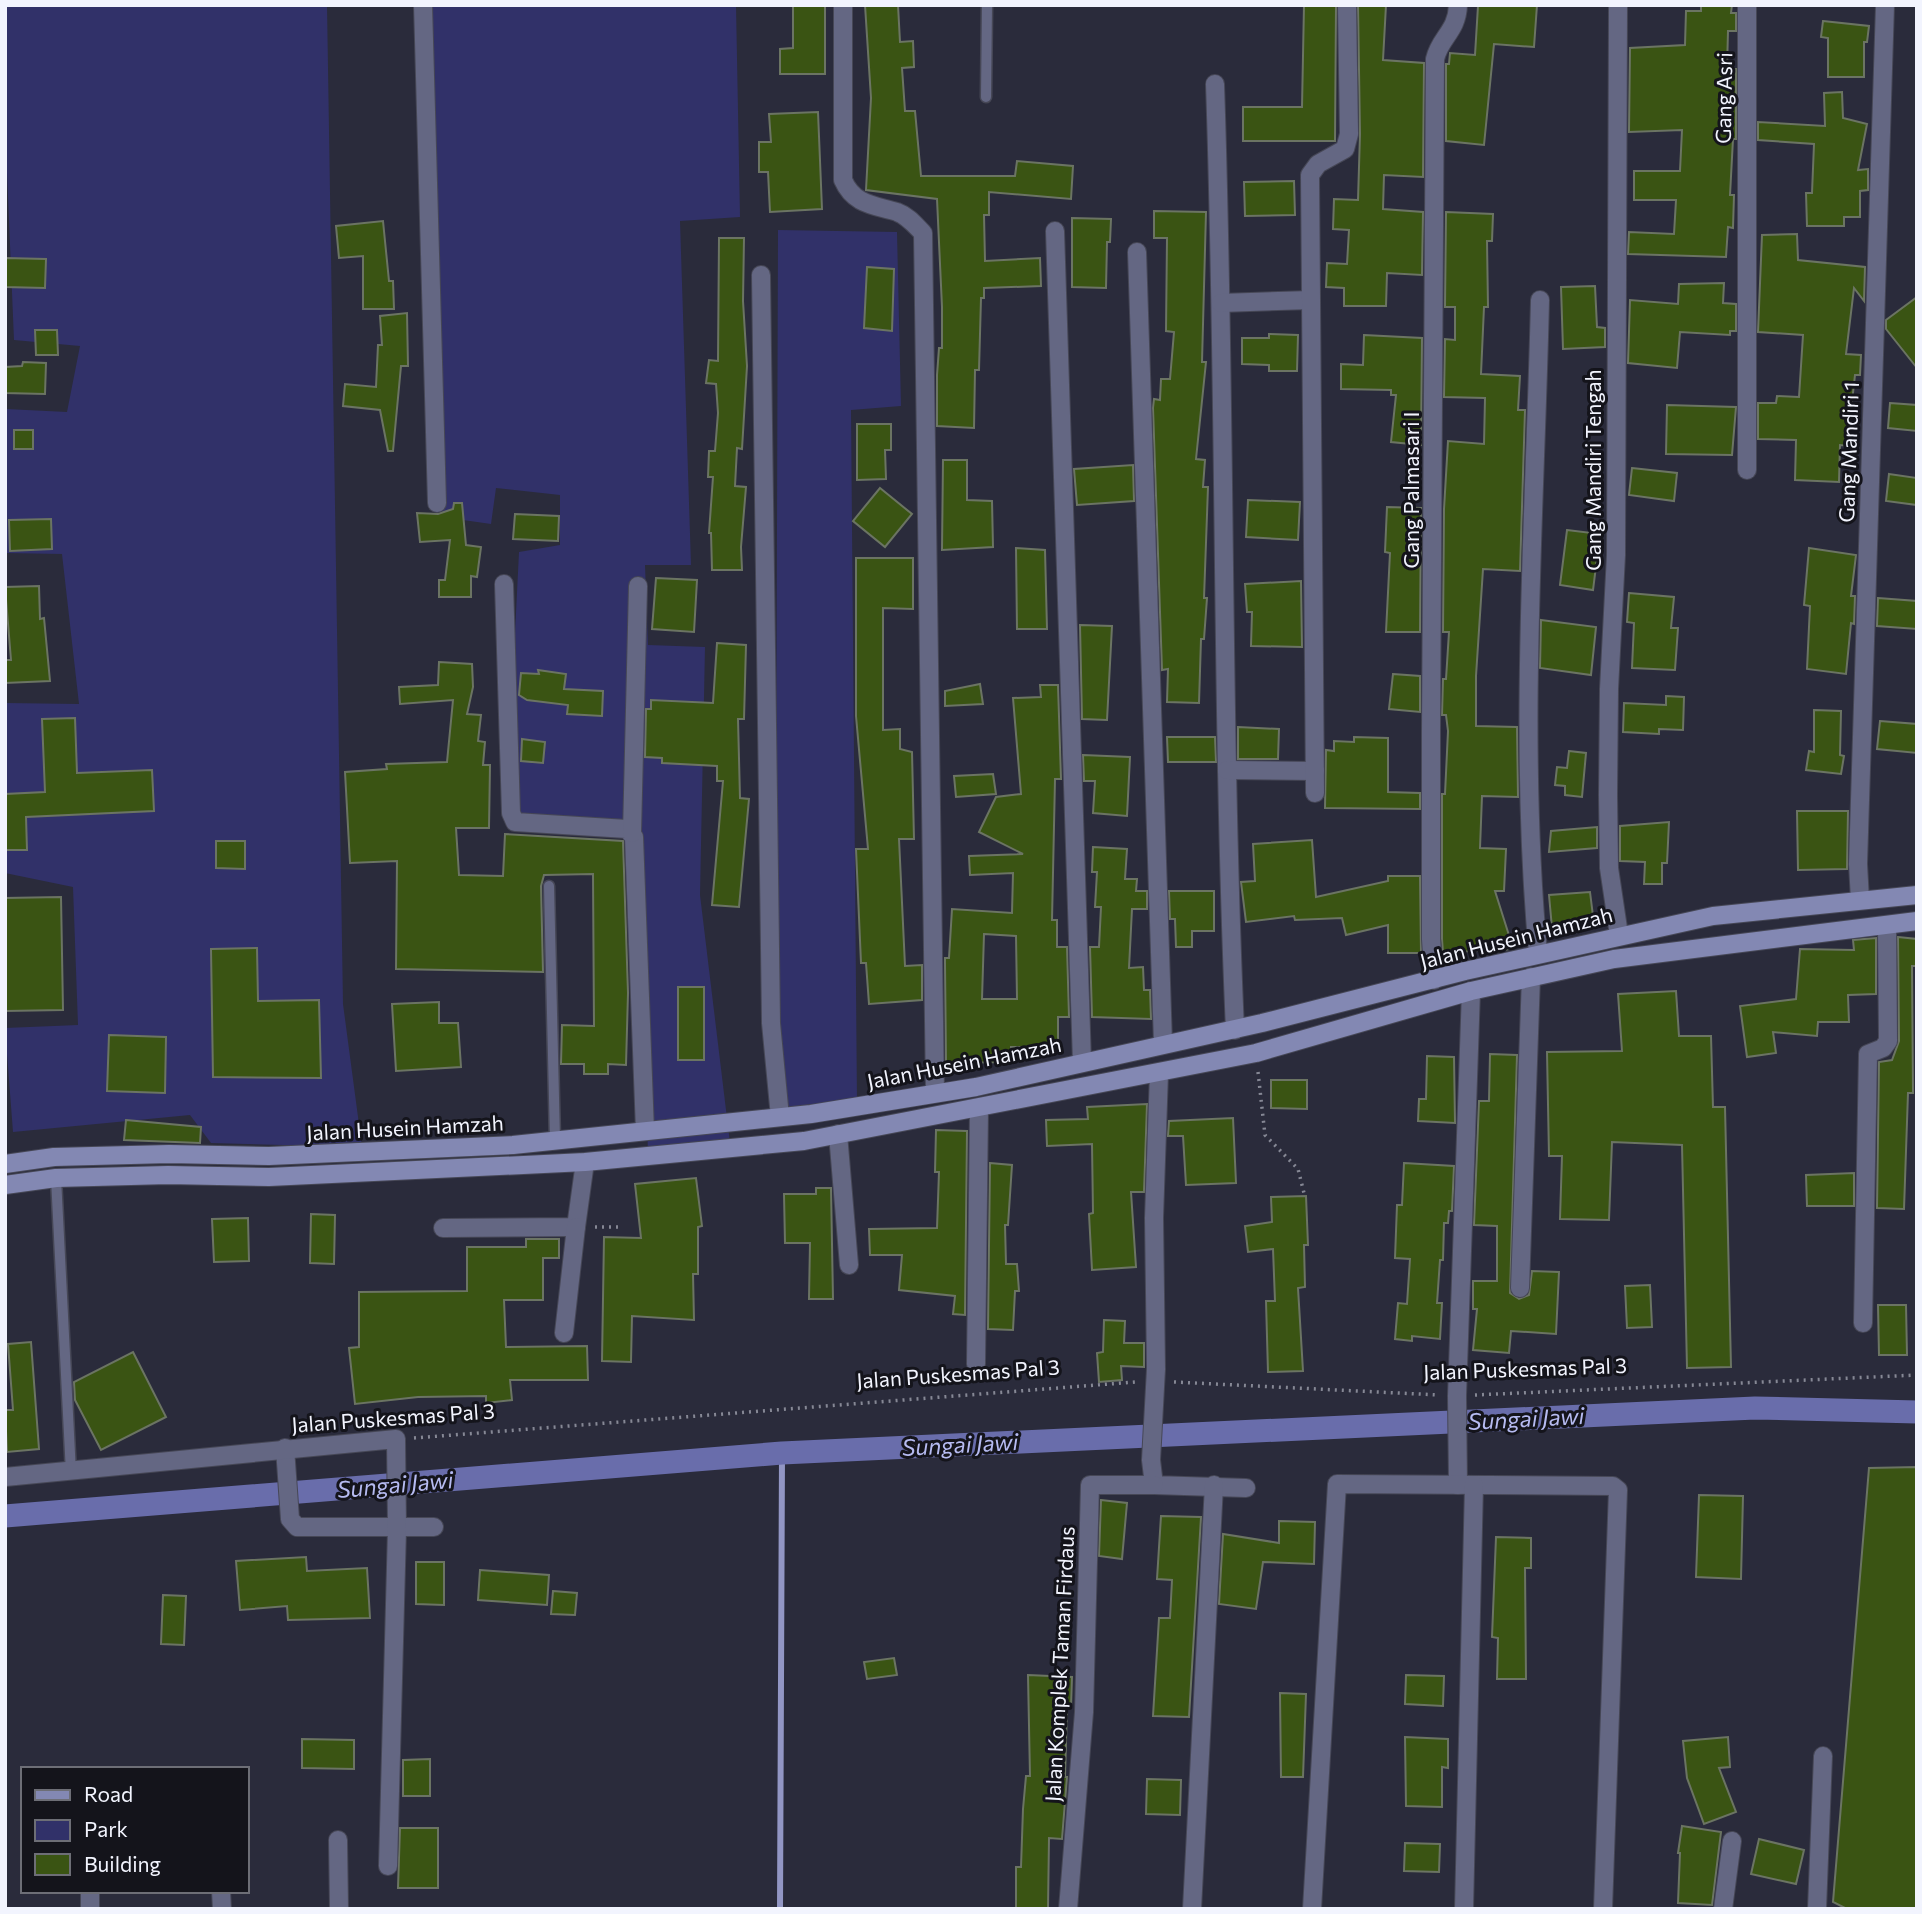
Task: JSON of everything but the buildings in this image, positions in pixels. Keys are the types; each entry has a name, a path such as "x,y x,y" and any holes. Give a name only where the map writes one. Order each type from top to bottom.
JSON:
{"street":[{"path":"423,5 437,503"},
{"path":"843,5 843,180 859,202 899,213 912,220 923,233 935,1093"},
{"path":"1315,793 1310,175 1318,164 1345,149 1349,134 1347,5"},
{"name":"Gang Palmasari I","path":"1434,981 1431,939 1431,731 1436,59 1437,51 1455,26 1458,5"},
{"name":"Gang Mandiri Tengah","path":"1618,5 1616,555 1609,688 1608,807 1609,868 1619,935"},
{"name":"Gang Asri","path":"1747,5 1747,470"},
{"name":"Gang Mandiri 1","path":"1860,900 1858,864 1885,5"},
{"path":"1215,84 1227,770 1235,1030"},
{"path":"1055,230 1082,1062"},
{"path":"1137,252 1163,1043"},
{"path":"761,275 771,1023 780,1117"},
{"path":"1220,303 1311,300"},
{"path":"1538,954 1529,856 1529,674 1540,300"},
{"path":"504,584 511,813 515,822 527,825 627,829 632,833"},
{"path":"638,586 632,833 647,1156"},
{"path":"1227,770 1315,771"},
{"name":"Jalan Husein Hamzah","path":"5,1164 54,1157 169,1154 281,1156 555,1140 780,1117 935,1093 1235,1030 1538,954 1713,916 1917,895"},
{"name":"Jalan Husein Hamzah","path":"5,1185 55,1178 168,1175 270,1177 585,1163 776,1144 979,1108 1262,1051 1471,991 1614,960 1917,921"},
{"path":"1863,1322 1868,1054 1883,1048 1888,1041 1887,926"},
{"path":"1520,1288 1531,977"},
{"path":"1464,1909 1466,1485 1457,1453 1457,1403 1471,991"},
{"path":"1262,1023 1262,1051"},
{"path":"1159,1073 1151,1460 1154,1485 1246,1488"},
{"path":"976,1364 979,1108"},
{"path":"838,1134 849,1265"},
{"path":"564,1333 585,1163"},
{"path":"443,1228 576,1227"},
{"path":"388,1866 397,1529 396,1446"},
{"name":"Jalan Puskesmas Pal 3","path":"5,1478 396,1446"},
{"path":"286,1456 290,1519 297,1527 434,1527"},
{"path":"1312,1909 1336,1484 1613,1486 1618,1490 1603,1909"},
{"name":"Jalan Komplek Taman Firdaus","path":"1068,1909 1084,1712 1090,1485 1154,1485"},
{"path":"1192,1909 1214,1485"},
{"path":"1817,1909 1823,1756"},
{"path":"338,1840 339,1909"},
{"path":"1723,1909 1732,1841"}],"lane":[{"path":"986,97 987,5"},
{"path":"549,886 555,1140"},
{"path":"55,1178 71,1472"}],"path":[{"path":"1262,1051 1265,1135 1298,1169 1304,1193"},
{"path":"576,1227 621,1227"},
{"name":"Jalan Puskesmas Pal 3","path":"396,1446 1154,1381 1457,1403 1917,1376"}],"green space":[{"path":"5,5 327,5 343,1004 362,1147 211,1143 190,1115 13,1132 5,1028 78,1025 73,887 5,873 5,703 79,704 62,554 5,553 6,409 67,412 80,346 14,340 5,125"},
{"path":"431,5 736,5 740,217 680,221 691,565 645,565 648,645 705,647 700,895 730,1143 648,1152 637,826 511,813 510,735 519,552 560,545 560,495 496,488 491,524 442,517"},
{"path":"778,230 897,232 901,406 851,410 857,1102 775,1115"}],"waterway":[{"name":"Sungai Jawi","path":"5,1516 782,1453 1755,1408 1917,1412"},
{"path":"780,1909 782,1453"}]}
